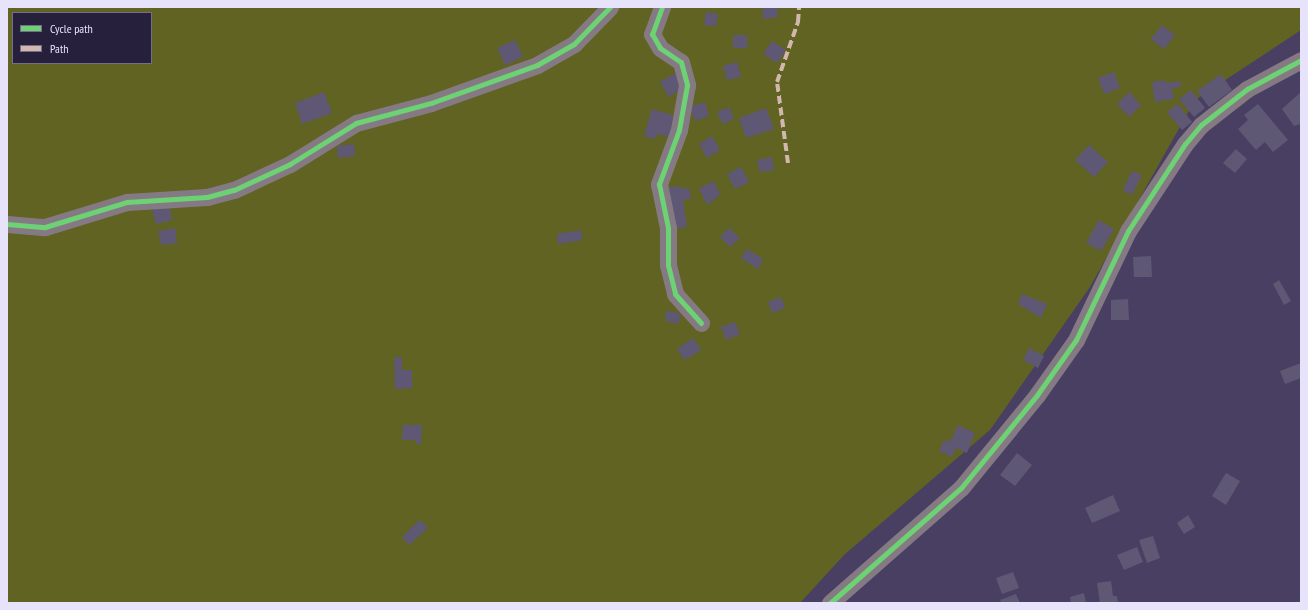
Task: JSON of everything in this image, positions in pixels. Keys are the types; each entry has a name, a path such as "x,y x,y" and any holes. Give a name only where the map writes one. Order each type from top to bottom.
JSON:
{"street":[{"path":"7,224 45,227 127,202 207,197 234,190 290,164 356,123 432,104 537,65 574,44 610,7"},
{"path":"662,7 652,26 654,42 681,62 687,86 679,130 659,184 668,228 668,265 675,294 701,323"},
{"path":"830,603 961,488 1037,395 1076,340 1128,231 1185,144 1201,125 1247,89 1301,60"}],"shaded area":[{"path":"7,7 1301,7 1301,30 1195,100 1090,287 990,430 844,555 800,603 7,603"}],"building":[{"path":"762,7 777,7 778,17 763,19"},
{"path":"706,12 718,14 716,26 704,25"},
{"path":"1162,25 1175,35 1164,49 1151,39"},
{"path":"733,35 747,35 747,48 733,48"},
{"path":"515,40 523,57 505,65 497,48"},
{"path":"772,41 786,50 777,63 763,54"},
{"path":"737,62 741,77 727,80 723,66"},
{"path":"1114,72 1120,88 1104,94 1098,78"},
{"path":"675,73 684,87 669,97 660,82"},
{"path":"1221,74 1232,90 1209,107 1197,91"},
{"path":"1165,80 1166,83 1180,81 1181,87 1172,88 1174,99 1155,102 1152,82"},
{"path":"1191,90 1205,108 1194,117 1179,99"},
{"path":"324,92 332,113 302,124 295,103"},
{"path":"1129,92 1141,105 1129,117 1117,104"},
{"path":"1301,92 1301,124 1294,126 1282,109"},
{"path":"705,102 709,116 695,121 690,107"},
{"path":"1178,104 1192,122 1182,130 1167,112"},
{"path":"1258,104 1288,140 1273,152 1265,142 1256,150 1238,129 1248,120 1244,115"},
{"path":"729,107 734,119 723,124 717,112"},
{"path":"766,108 774,129 746,138 739,118"},
{"path":"652,109 679,117 673,138 657,134 655,139 644,136"},
{"path":"712,136 720,150 707,158 699,144"},
{"path":"354,144 355,156 338,158 337,146"},
{"path":"1089,145 1108,162 1094,177 1075,160"},
{"path":"1236,149 1247,159 1235,173 1223,163"},
{"path":"772,157 774,170 760,172 757,160"},
{"path":"741,167 749,182 735,189 727,174"},
{"path":"1132,171 1142,175 1132,195 1123,190"},
{"path":"714,181 720,195 707,205 699,188"},
{"path":"681,186 681,189 689,188 691,199 683,200 687,227 672,229 665,188"},
{"path":"169,205 172,220 156,224 152,209"},
{"path":"1099,220 1114,229 1101,251 1086,243"},
{"path":"175,228 177,243 161,245 158,231"},
{"path":"729,228 740,238 730,247 720,237"},
{"path":"581,230 582,240 558,244 557,234"},
{"path":"747,249 763,259 758,269 741,258"},
{"path":"1151,256 1152,277 1134,277 1133,257"},
{"path":"1279,280 1291,301 1284,305 1273,284"},
{"path":"1022,294 1047,304 1041,318 1018,304"},
{"path":"781,297 785,308 772,313 768,302"},
{"path":"1128,299 1129,320 1111,320 1111,300"},
{"path":"667,310 681,314 678,324 665,321"},
{"path":"735,322 740,334 726,340 721,327"},
{"path":"693,338 701,350 685,360 677,349"},
{"path":"1029,348 1044,356 1038,368 1023,360"},
{"path":"402,357 402,370 412,370 412,388 395,389 394,358"},
{"path":"1301,363 1301,378 1285,384 1280,371"},
{"path":"403,425 422,425 421,444 416,444 416,440 402,440"},
{"path":"958,425 975,433 967,453 956,448 952,457 939,451 944,440 950,442"},
{"path":"1017,453 1032,465 1015,486 1000,475"},
{"path":"1226,473 1240,481 1226,505 1212,496"},
{"path":"1113,495 1120,511 1092,523 1085,508"},
{"path":"1188,515 1195,527 1184,534 1177,523"},
{"path":"420,520 428,528 409,545 402,537"},
{"path":"1153,536 1160,558 1147,563 1139,540"},
{"path":"1137,547 1143,562 1124,570 1117,555"},
{"path":"1013,572 1019,588 1002,594 996,578"},
{"path":"1111,581 1113,596 1117,596 1118,603 1100,603 1097,583"},
{"path":"1084,593 1086,603 1071,603 1070,597"},
{"path":"1016,594 1020,603 1002,603 1000,600"}],"marked path":[{"path":"788,163 777,82 798,22 799,7"}],"cycle path":[{"path":"7,224 45,227 127,202 207,197 234,190 290,164 356,123 431,103 537,65 574,44 610,7"},
{"path":"662,7 652,34 660,48 681,62 687,85 679,130 659,184 668,228 668,265 675,294 701,323"},
{"path":"830,603 961,488 1037,395 1076,340 1128,231 1185,144 1201,125 1247,89 1301,60"}]}
